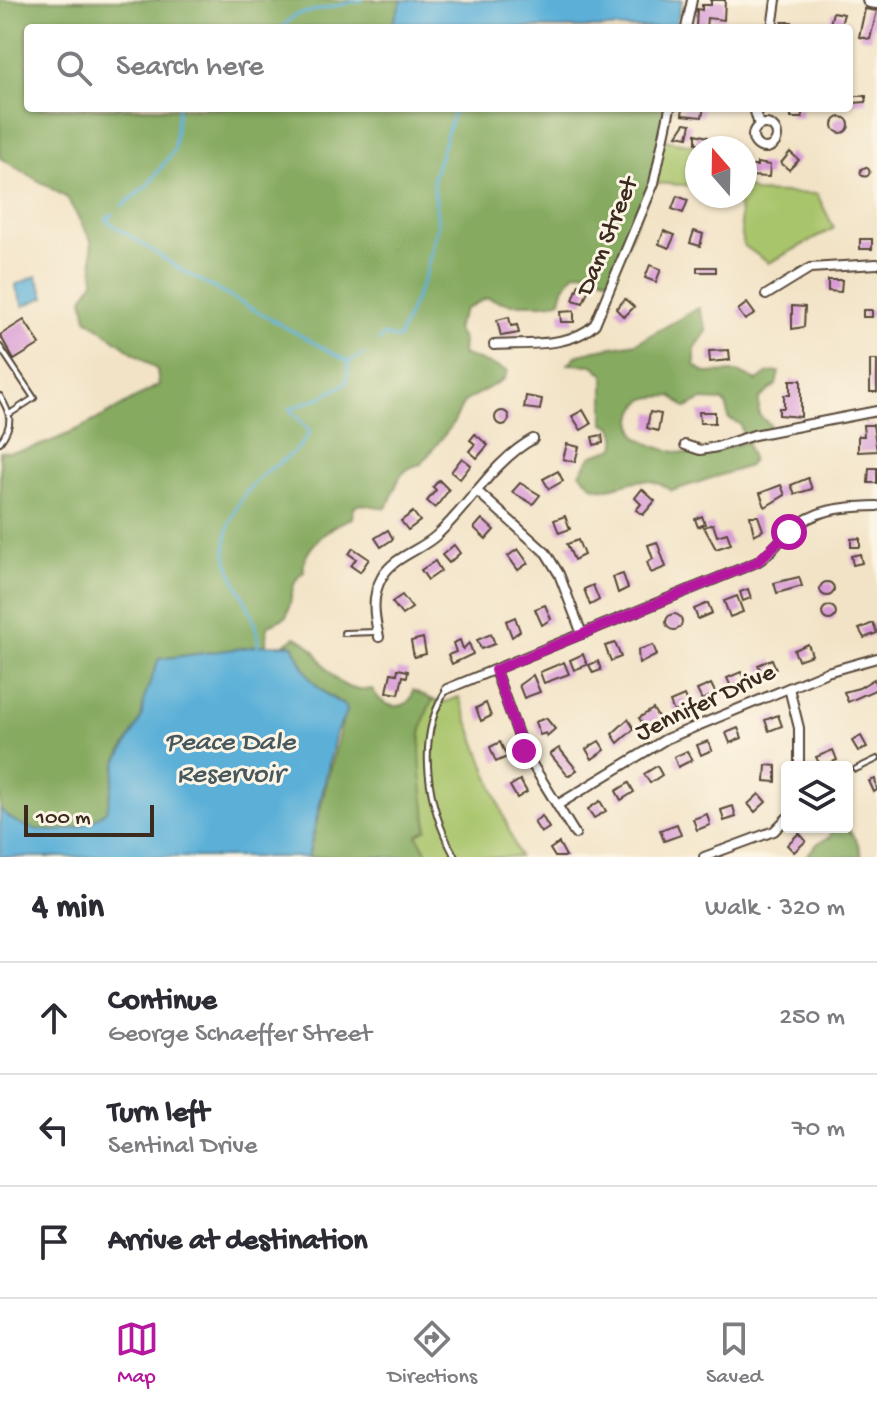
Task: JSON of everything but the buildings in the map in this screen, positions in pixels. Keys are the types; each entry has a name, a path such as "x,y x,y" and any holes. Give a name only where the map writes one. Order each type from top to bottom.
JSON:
{"main road":[{"path":"870,0 877,1"}],"street":[{"path":"687,24 692,0"},
{"path":"773,24 776,0"},
{"name":"Dam Street","path":"494,345 562,340 588,332 595,324 654,183 669,112"},
{"path":"755,112 759,125"},
{"path":"766,295 810,268 833,264 877,264"},
{"path":"685,445 700,450 717,447 754,435 877,411"},
{"path":"378,634 375,594 383,575 394,562 435,537 512,451 533,439"},
{"path":"478,492 546,553 559,574 582,634"},
{"path":"447,689 757,562 789,532 819,512 842,507 877,506"},
{"name":"Jennifer Drive","path":"559,804 666,739 827,672 877,658"},
{"path":"495,670 524,751 575,834"},
{"path":"789,688 799,728 799,761"},
{"path":"704,857 774,831 781,824"}],"lane":[{"path":"0,347 34,398 11,413"},
{"path":"0,396 11,413 11,421 0,442"},
{"path":"344,633 378,634"},
{"path":"447,689 434,709 427,740 438,826 455,857"},
{"path":"856,769 877,759"}],"green space":[{"path":"0,0 402,0 393,24 24,24 24,112 669,112 651,189 611,281 590,271 575,273 564,287 561,300 548,304 511,304 487,298 465,309 456,328 463,341 462,354 508,371 504,379 464,402 453,424 421,464 401,475 386,508 360,504 354,507 352,518 327,532 312,546 304,563 304,572 294,586 286,617 267,626 266,645 159,659 139,724 117,762 113,793 106,811 88,824 61,831 22,828 11,822 0,809 0,451 36,447 58,439 159,385 157,370 87,319 83,298 94,281 91,240 67,198 0,158"},
{"path":"663,140 685,144 685,185 654,183"},
{"path":"757,192 817,194 834,228 769,263 743,245 739,208 757,208"},
{"path":"699,308 707,331 695,348 695,365 705,373 738,372 757,381 768,373 779,372 776,385 759,399 759,415 770,425 771,434 747,442 752,459 749,466 672,491 648,481 610,488 591,485 580,473 592,455 615,448 616,436 614,429 604,423 604,375 593,365 568,364 576,356 595,350 636,343","holes":["672,396 686,408 701,400 722,401 727,406 728,418 740,424 746,442 709,451 680,453 645,442 634,431 635,412 646,399"]},
{"path":"295,637 314,650 327,669 344,685 373,689 382,701 394,706 407,703 413,690 433,700 426,714 420,745 427,829 417,835 429,857 308,857 346,706 319,688 293,645 285,644"},
{"path":"459,697 519,857 429,857 417,835 427,828 420,762 426,714 433,700 443,703"},
{"path":"831,833 851,833 862,857 805,857 818,843 830,837"}],"water":[{"path":"402,0 682,0 676,24 393,24"},
{"path":"36,276 45,297 23,306 15,285"},
{"name":"Peace Dale Reservoir","path":"266,645 293,645 313,682 346,707 347,712 336,732 308,857 0,857 0,809 24,826 53,831 82,825 107,810 117,762 141,719 145,696 159,659"}],"waterway":[{"path":"285,24 295,15 362,0"},
{"path":"122,206 148,185 174,150 178,112"},
{"path":"378,341 384,335 398,339 425,276 438,224 433,178 454,112"},
{"path":"113,214 106,220 183,271 349,362"},
{"path":"258,646 251,615 226,554 233,515 256,481 295,451 310,432 290,409 324,396 346,383 349,362 364,354"}],"route":[{"path":"524,751 495,670 757,562 765,558 789,532"}]}
